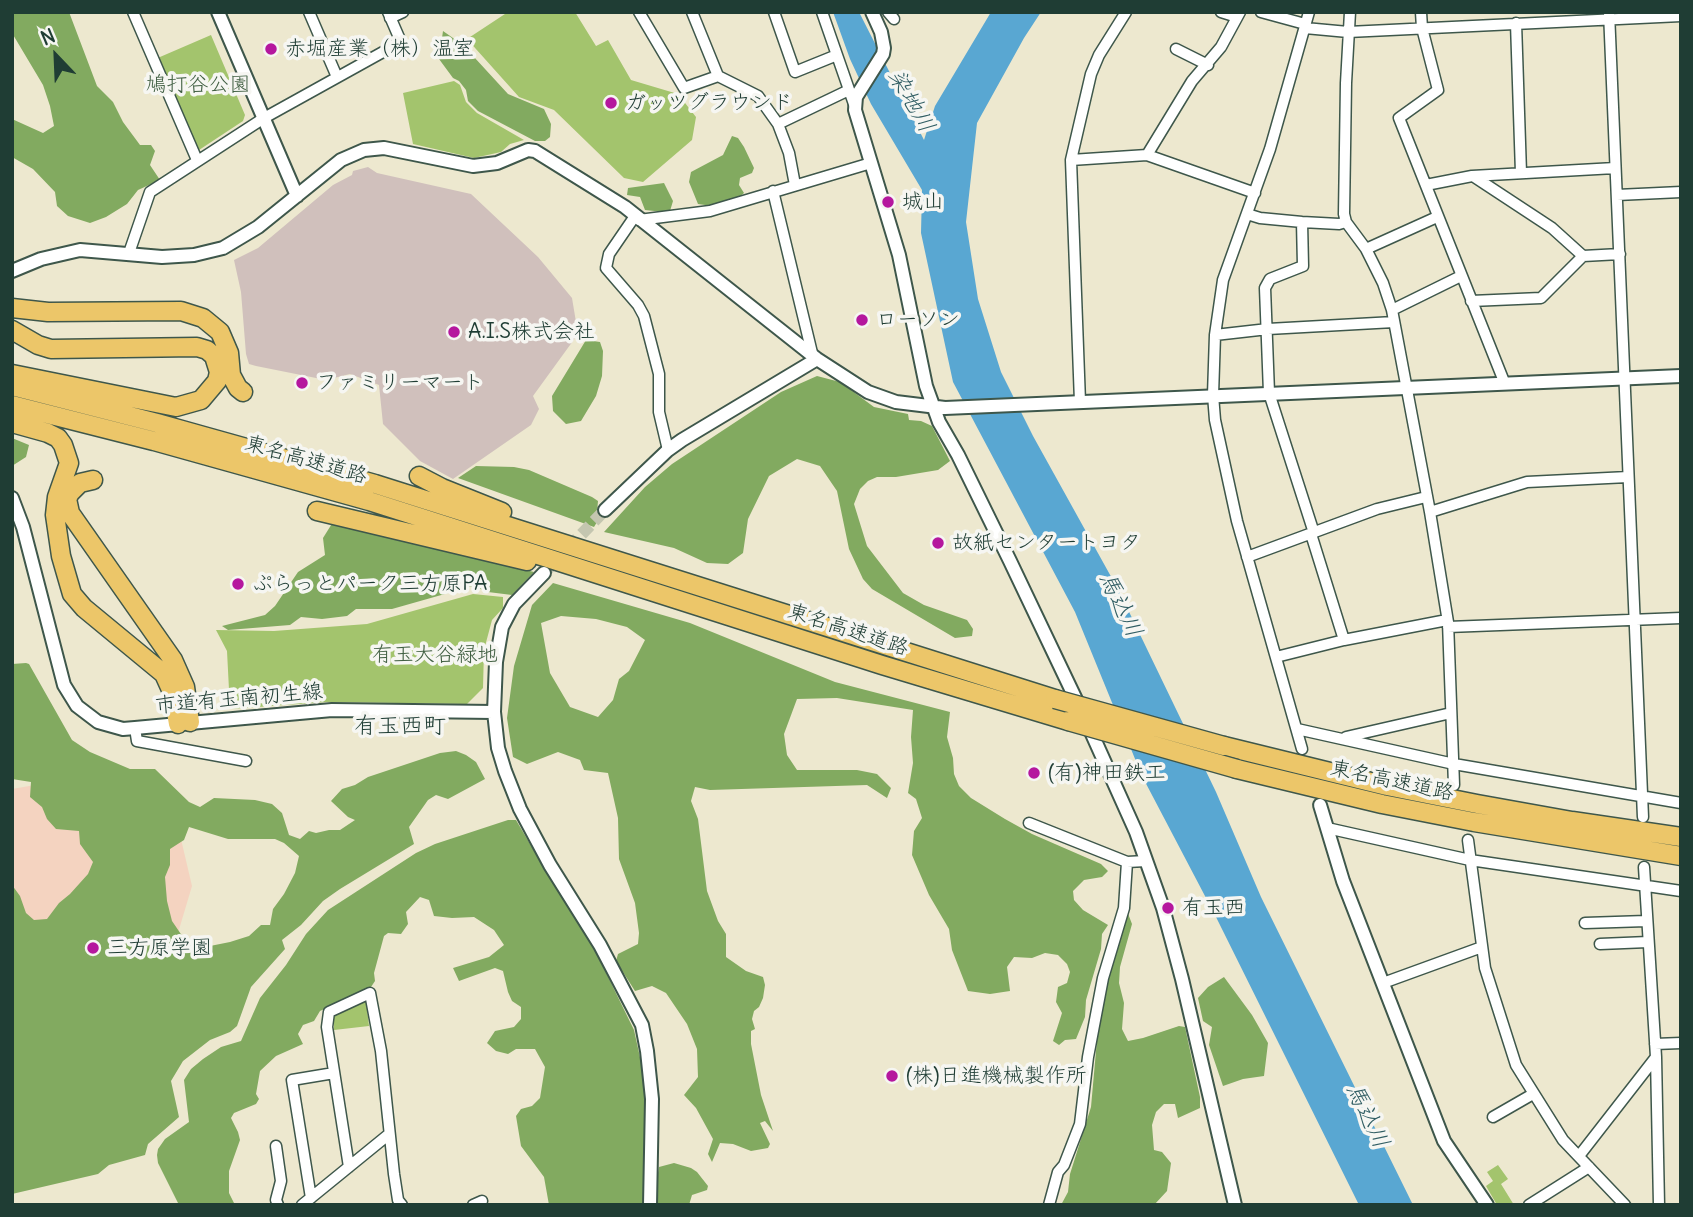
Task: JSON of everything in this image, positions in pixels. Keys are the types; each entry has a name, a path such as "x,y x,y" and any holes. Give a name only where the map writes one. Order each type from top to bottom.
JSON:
{"highway":[{"path":"12,308 48,312 181,311 203,318 220,332 229,353 234,381 243,392"},
{"path":"12,330 38,345 51,348 197,347 214,356 219,372 217,381 201,400 176,407 12,374"},
{"name":"東名高速道路","path":"12,386 375,484 887,648 1224,746 1438,796 1572,821 1681,837"},
{"name":"東名高速道路","path":"12,405 154,441 369,502 882,665 1237,769 1382,804 1681,856"},
{"path":"12,423 48,433 58,438 63,445 69,463 57,497 55,515 61,556 72,594 164,674 184,723"},
{"path":"419,476 442,488 636,566"},
{"path":"93,480 79,483 70,493 67,499 70,513 173,660 184,687 184,723"},
{"path":"317,511 660,593"}],"street":[{"path":"133,12 197,160"},
{"path":"218,12 296,196"},
{"path":"309,12 337,77"},
{"path":"129,253 150,192 264,118 401,42 389,15 403,12"},
{"path":"639,12 684,88 718,76"},
{"path":"692,12 718,76 758,96 778,124 789,153 795,186"},
{"path":"774,12 795,72 837,55"},
{"path":"822,12 837,55 854,91 854,104 899,256 926,386 939,407 1102,753 1163,908 1235,1205"},
{"path":"778,124 854,91 883,54 883,41 872,12"},
{"path":"1080,402 1071,160 1091,74 1099,55 1126,12"},
{"path":"1221,12 1238,15 1252,12"},
{"path":"1261,12 1305,26 1348,32 1610,16 1681,16"},
{"path":"1303,749 1247,557 1215,420 1213,396 1215,335 1223,280 1255,192 1309,12"},
{"path":"1350,12 1343,186 1346,222 1366,249 1383,283 1392,310 1407,388 1448,623 1454,785"},
{"path":"1421,12 1422,28 1437,90 1399,118 1505,384"},
{"path":"1147,155 1192,82 1208,65 1228,35 1238,15"},
{"path":"1610,16 1643,817"},
{"path":"1516,23 1521,173"},
{"path":"1176,49 1208,65"},
{"path":"12,271 41,259 73,251 97,250 180,257 223,248 251,231 341,160 364,150 384,148 464,166 484,166 528,150 535,151 610,197 815,356 868,393 884,400 939,407 1681,376"},
{"path":"1071,160 1147,155 1255,192"},
{"path":"668,450 659,412 659,374 643,316 638,304 606,268 609,254 637,218 710,211 871,163"},
{"path":"1426,185 1472,176 1615,168"},
{"path":"1472,176 1552,228 1583,256"},
{"path":"773,191 815,356"},
{"path":"1617,195 1681,192"},
{"path":"1247,214 1302,222 1346,222"},
{"path":"1366,249 1437,217"},
{"path":"1302,222 1303,266 1270,279 1265,288 1269,393 1344,640"},
{"path":"1471,301 1541,298 1583,256 1620,254"},
{"path":"1392,310 1461,276"},
{"path":"1215,335 1268,329 1394,322"},
{"path":"605,510 668,450 815,356"},
{"path":"1430,512 1527,482 1628,477"},
{"path":"1247,557 1377,509 1426,497"},
{"name":"市道有玉南初生線","path":"12,498 23,527 64,685 77,706 98,722 135,728 332,710 494,712"},
{"path":"544,573 514,604 502,627 496,662 494,712 500,755 520,809 550,866 600,944 642,1025 648,1051 652,1099 649,1205"},
{"path":"1276,657 1344,640 1448,623 1681,618"},
{"path":"1341,738 1451,713"},
{"path":"135,728 137,741 246,761"},
{"path":"1297,729 1454,764 1681,803"},
{"path":"1320,805 1343,881 1444,1141 1488,1205"},
{"path":"1029,823 1127,862 1146,862"},
{"path":"1327,828 1470,860 1681,891"},
{"path":"1468,840 1485,968 1516,1065 1563,1140 1625,1205"},
{"path":"1049,1205 1058,1172 1064,1165 1080,1124 1102,978 1124,908 1127,862"},
{"path":"1644,867 1656,1056 1659,1205"},
{"path":"1585,923 1646,921"},
{"path":"1600,944 1648,942"},
{"path":"1383,983 1482,947"},
{"path":"349,1167 327,1027 329,1012 370,993 381,1051 397,1203"},
{"path":"1655,1044 1681,1043"},
{"path":"1578,1156 1656,1056"},
{"path":"307,1201 292,1080 334,1073"},
{"path":"1493,1117 1533,1094"},
{"path":"307,1201 388,1135"},
{"path":"276,1146 281,1181 276,1200 278,1205"},
{"path":"1530,1205 1589,1167"}],"shaded area":[{"name":"A.I.S株式会社","path":"368,167 377,173 471,194 538,257 572,298 578,334 533,396 539,409 531,425 453,479 420,461 383,424 379,385 350,374 326,380 256,366 249,364 246,354 241,292 234,260 258,248 333,185 352,175 353,171"},
{"name":"三方原学園","path":"52,782 173,805 192,886 155,1010 12,1150 12,789"}],"green space":[{"path":"12,12 69,12 97,86 113,102 123,122 140,145 151,145 155,151 150,165 160,180 138,190 127,204 106,217 90,223 68,216 57,206 55,192 33,169 12,157 12,119 43,133 54,126 43,85 12,33"},
{"name":"ガッツグラウンド","path":"508,12 575,12 596,46 608,40 631,80 678,94 696,117 692,140 643,182 624,178 554,110 519,97 467,39"},
{"path":"443,31 463,45 508,94 544,109 551,124 550,137 545,141 535,141 478,111 468,101 466,90 439,59"},
{"name":"鳩打谷公園","path":"211,35 245,115 243,121 199,150 192,148 153,60"},
{"path":"454,81 460,85 466,102 477,113 524,140 510,144 501,152 474,158 413,144 403,93"},
{"path":"732,136 738,138 754,168 752,173 740,178 739,185 744,193 738,198 712,206 698,204 689,182 691,172 723,155"},
{"path":"664,183 673,201 670,211 645,210 640,197 627,195 628,188"},
{"path":"586,340 600,342 603,351 602,376 596,396 581,421 566,424 553,411 552,396"},
{"path":"817,376 840,382 874,407 908,414 909,420 932,426 950,461 938,470 896,477 877,477 868,481 860,489 854,504 867,546 903,593 924,605 967,620 973,629 972,636 955,638 872,589 863,579 849,549 837,491 820,466 797,459 769,476 748,519 743,553 728,564 707,563 674,548 604,532 645,487 672,464 781,392"},
{"path":"12,438 29,445 26,457 12,466"},
{"path":"476,466 529,470 592,497 598,501 597,512 600,517 594,527 458,478"},
{"path":"333,522 534,572 512,595 488,592 473,586 392,609 356,609 347,616 322,619 301,617 290,625 228,630 222,626 265,615 275,606 298,572 325,555 323,538"},
{"path":"553,583 690,623 835,682 950,712 947,737 959,786 971,798 1005,819 1032,834 1101,864 1108,871 1102,877 1084,880 1073,891 1074,900 1083,910 1108,925 1102,934 1101,949 1086,1000 1085,1017 1076,1039 1065,1040 1059,1045 1053,1041 1062,1013 1056,1002 1058,987 1067,983 1070,972 1067,964 1058,955 1045,953 1032,958 1014,957 1007,967 1010,991 990,994 968,991 952,950 949,929 929,895 912,855 914,831 922,818 916,799 908,793 913,763 913,710 837,698 797,699 784,734 787,755 797,770 857,770 877,774 891,788 887,798 867,785 710,790 695,787 691,801 698,819 707,891 726,934 726,957 746,971 763,977 765,985 763,998 752,1019 755,1029 751,1031 751,1044 761,1095 773,1131 765,1121 760,1123 770,1144 768,1148 751,1151 733,1144 720,1143 712,1162 708,1154 713,1139 696,1108 684,1095 698,1077 697,1049 687,1024 666,993 652,986 635,991 616,961 618,954 638,944 639,933 635,903 619,859 618,818 608,773 584,770 580,760 558,752 527,764 513,757 507,718 514,666 532,605","holes":["561,616 596,619 627,627 645,640 629,671 619,679 613,700 598,717 570,707 550,673 541,623"]},
{"name":"有玉大谷緑地","path":"473,594 503,597 503,608 492,620 484,650 483,688 467,704 327,702 230,709 227,651 216,630 274,631 367,624"},
{"path":"12,664 29,664 72,740 90,752 130,769 155,769 189,802 200,807 214,798 255,800 272,804 282,813 289,835 300,839 309,831 316,833 340,830 355,820 331,801 342,789 368,777 440,753 456,751 466,755 476,762 485,779 448,799 436,795 428,800 409,827 414,844 323,901 301,925 282,940 285,949 251,987 237,1026 230,1032 210,1040 183,1061 171,1081 179,1117 148,1144 145,1155 109,1165 98,1174 12,1194 12,885 20,896 26,913 34,920 47,919 88,874 93,862 80,844 79,831 56,829 47,819 42,807 30,797 31,782 12,779","holes":["189,827 228,839 275,839 284,843 299,856 295,873 273,909 270,925 261,925 249,936 230,942 210,946 187,943 172,921 167,901 165,877 170,865 170,849 184,840"]},
{"path":"508,820 516,820 592,944 634,1030 645,1080 643,1205 549,1205 544,1177 521,1146 516,1116 521,1109 532,1106 540,1098 545,1067 535,1049 516,1049 508,1054 496,1051 487,1043 495,1031 514,1027 521,1019 521,1007 512,1001 503,971 495,968 459,981 453,968 489,957 504,945 494,930 474,917 434,916 429,900 420,897 406,912 408,924 401,934 388,933 384,936 374,973 375,981 371,987 320,1011 314,1021 303,1025 298,1034 303,1044 276,1056 260,1071 256,1094 259,1099 256,1104 234,1113 231,1118 240,1140 229,1171 229,1193 235,1205 179,1205 158,1163 157,1155 165,1139 189,1122 184,1080 191,1069 203,1059 221,1047 241,1041 260,998 306,934 328,910 416,853"},
{"path":"1127,911 1132,924 1120,967 1119,983 1124,1003 1122,1029 1128,1041 1179,1026 1185,1027 1200,1108 1178,1118 1175,1104 1164,1104 1156,1112 1152,1125 1154,1150 1162,1152 1171,1163 1167,1191 1154,1205 1061,1205 1068,1192 1070,1174 1091,1107 1097,1040 1108,977"},
{"path":"1224,977 1252,1015 1268,1043 1264,1076 1223,1086 1209,1045 1212,1027 1203,1021 1198,998 1208,987"},
{"path":"366,1000 369,1026 334,1030 334,1015"},
{"path":"674,1163 697,1172 708,1186 707,1190 692,1195 689,1205 656,1205 655,1190 659,1167"},
{"path":"1498,1165 1508,1179 1501,1184 1514,1205 1497,1205 1486,1186 1493,1181 1487,1172"}],"water":[{"name":"馬込川","path":"833,12 859,12 924,140 935,106 991,12 1041,12 977,123 966,222 978,299 1001,372 1033,436 1119,591 1216,792 1261,897 1413,1205 1359,1205 1216,917 1142,776 1075,612 953,382 921,233 922,190 871,104 850,59"}],"tunnel":[{"path":"544,573 605,510"}],"place":[{"name":"赤堀産業（株）温室","path":"271,49"},
{"name":"ガッツグラウンド","path":"611,103"},
{"name":"城山","path":"888,202"},
{"name":"ローソン","path":"862,320"},
{"name":"A.I.S株式会社","path":"454,332"},
{"name":"ファミリーマート","path":"302,383"},
{"name":"故紙センタートヨタ","path":"938,543"},
{"name":"ぷらっとパーク三方原PA","path":"238,584"},
{"name":"(有)神田鉄工","path":"1034,773"},
{"name":"有玉西","path":"1168,908"},
{"name":"三方原学園","path":"93,948"},
{"name":"(株)日進機械製作所","path":"892,1076"}],"district":[{"name":"有玉西町","path":"400,726"}],"water label":[{"name":"染地川","path":"911,101"}]}
